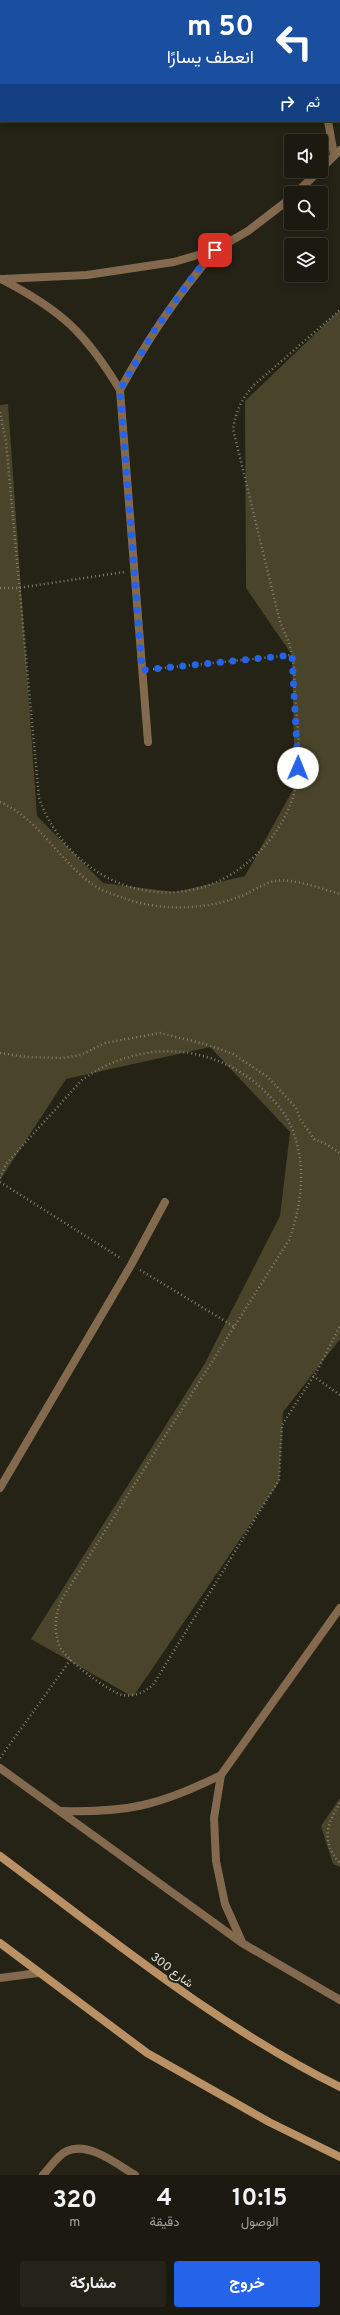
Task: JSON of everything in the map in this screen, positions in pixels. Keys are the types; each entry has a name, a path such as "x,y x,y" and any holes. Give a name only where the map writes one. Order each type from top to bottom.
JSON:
{"street":[{"path":"328,122 337,153 328,162"},
{"path":"303,186 312,178"},
{"path":"0,279 87,275 131,270 174,262 215,250 248,231 284,203"},
{"path":"120,390 154,331 193,276 215,250"},
{"path":"0,279 38,298 71,323 98,354 120,390 148,742"},
{"path":"0,1488 131,1265 165,1202"},
{"path":"242,1943 225,1904 216,1861 214,1818 221,1775 340,1608"},
{"path":"0,1768 242,1943 340,2000"},
{"path":"61,1811 102,1812 144,1807 184,1794 221,1775"},
{"name":"شارع 300","path":"0,1856 189,1998 302,2068 340,2087"},
{"path":"0,1943 38,1973 147,2053 269,2122 340,2157"},
{"path":"0,1978 38,1973"},
{"path":"43,2175 67,2151 84,2148 103,2156 135,2175"}],"path":[{"path":"0,412 6,442 18,588 39,798 43,810 65,845 85,864 110,879 137,889 165,893 179,893 213,885 234,874 252,859 278,830 294,794 299,756 292,655 280,620 233,429 238,408 248,392 340,310"},
{"path":"0,588 18,588 134,571"},
{"path":"142,670 292,655"},
{"path":"0,802 29,820 66,859 95,886 142,904 175,908 207,905 238,897 274,881 284,880 340,894"},
{"path":"0,1052 26,1057 63,1058 81,1055 105,1042 160,1033 205,1044 233,1054 268,1077 296,1108 300,1119 314,1139 326,1144 340,1153"},
{"path":"0,1178 6,1164 69,1093 93,1072 119,1059 147,1052 180,1050 219,1061 242,1074 273,1100 289,1121 299,1156 301,1192 296,1220 289,1240 236,1328 62,1599 56,1613 55,1629 61,1649 80,1668 122,1695 138,1694 153,1685 279,1480 282,1424 313,1376 340,1326"},
{"path":"0,1182 131,1265 236,1328"},
{"path":"313,1376 340,1395"},
{"path":"0,1758 71,1659"},
{"path":"340,1803 329,1821 327,1834 330,1848 340,1863"}],"shaded area":[{"path":"340,310 340,1339 283,1412 279,1482 133,1697 31,1639 205,1363 280,1216 290,1132 210,1047 66,1079 0,1180 0,405 8,404 37,816 103,883 175,892 245,876 295,786 292,655 246,588 245,401"},
{"path":"340,1798 340,1867 333,1864 321,1826"}],"route":[{"path":"215,250 193,276 154,331 120,390 142,670 292,655 299,756 298,768"}]}
